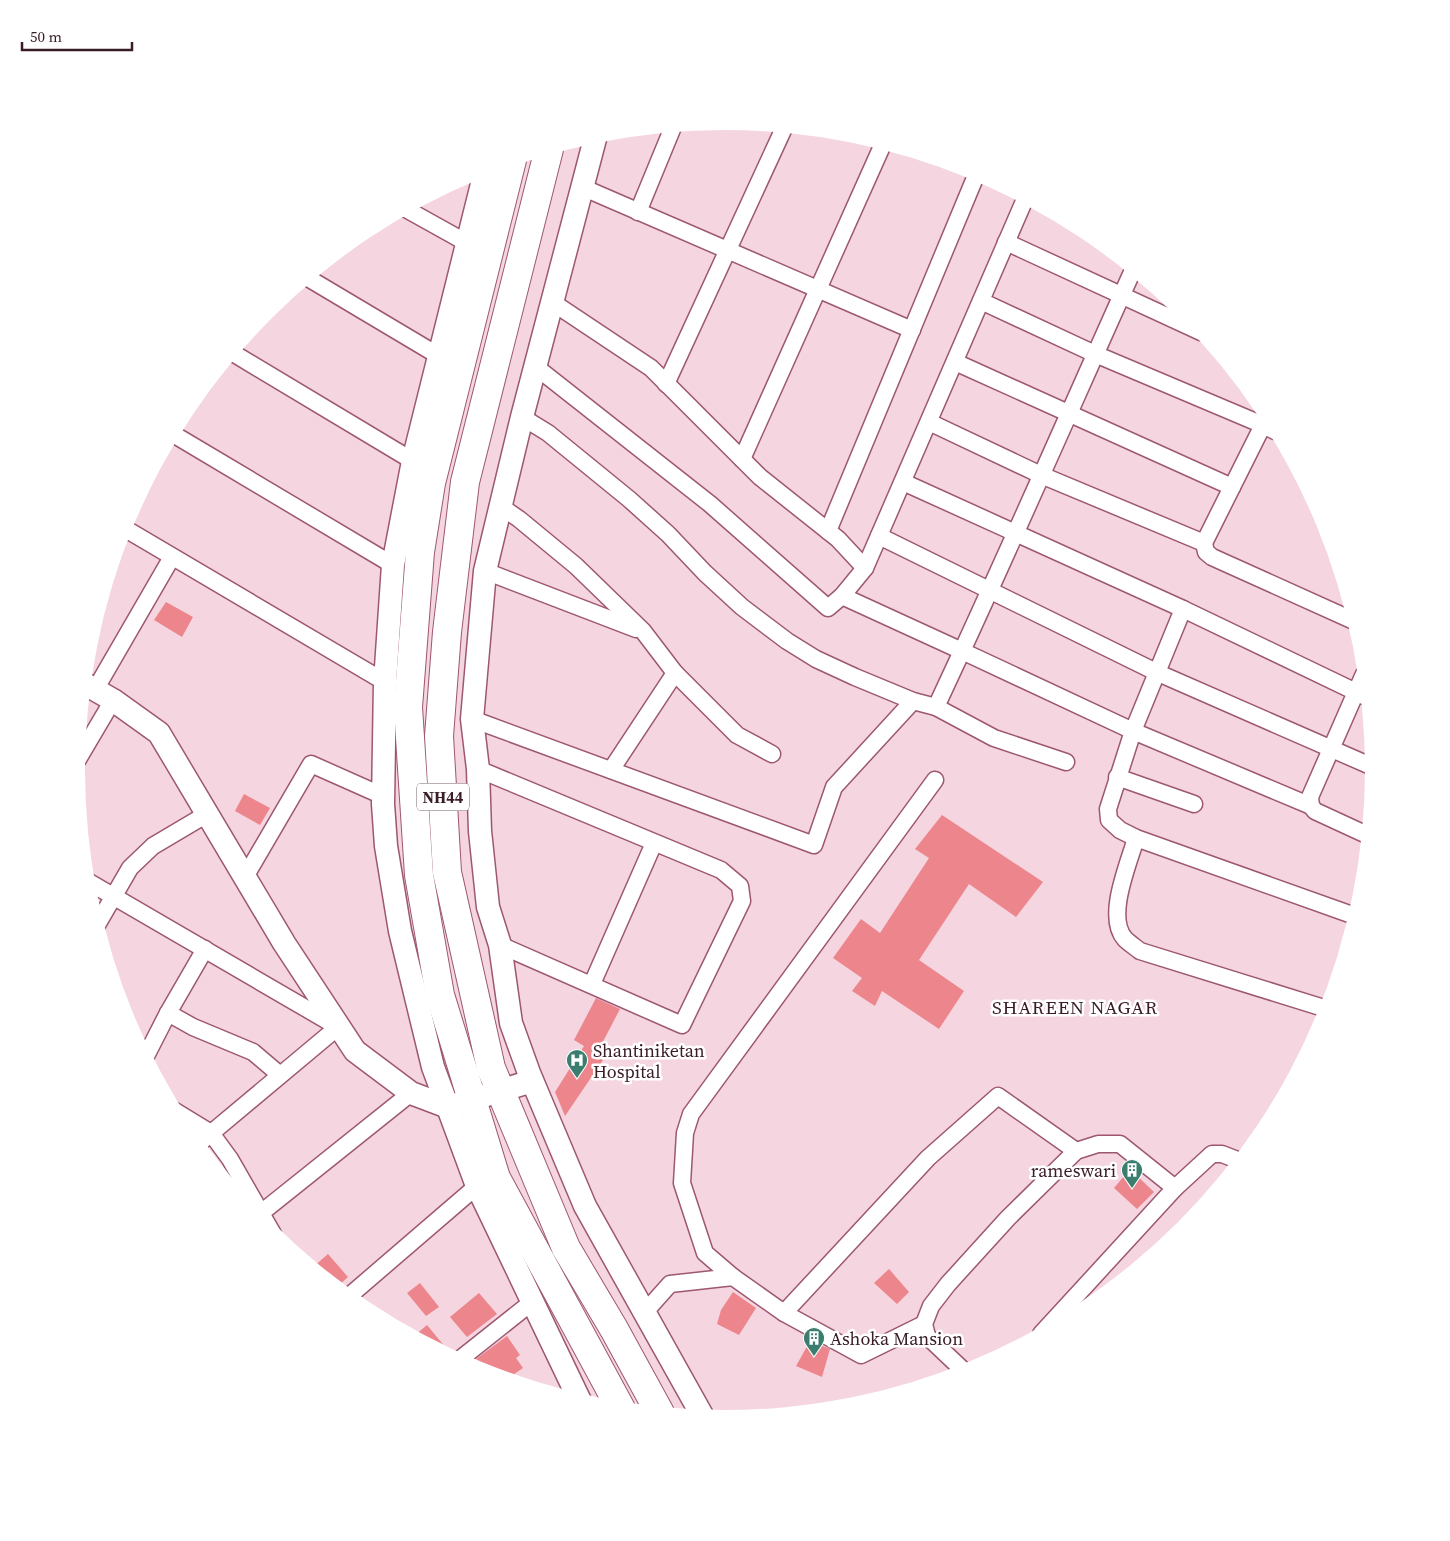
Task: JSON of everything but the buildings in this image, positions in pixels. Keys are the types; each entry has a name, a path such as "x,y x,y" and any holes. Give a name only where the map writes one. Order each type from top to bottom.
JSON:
{"highway":[{"name":"NH44","path":"547,155 465,482 447,632 439,736 447,872 491,1068 566,1248 614,1329 656,1406"},
{"name":"NH44","path":"510,167 431,482 420,552 408,707 419,875 460,1103 496,1178 617,1401"}],"street":[{"path":"638,212 670,133"},
{"path":"666,384 782,133"},
{"path":"594,144 584,188 522,416 485,572 472,719 478,769 480,831 488,907 500,945 511,1023 532,1081 584,1206 699,1409"},
{"path":"742,459 880,150"},
{"path":"484,178 413,461 393,565 385,682 383,796 386,846 400,931 433,1067 460,1103 476,1186 558,1351 574,1392"},
{"path":"828,531 974,181"},
{"path":"584,188 912,330"},
{"path":"536,367 710,504 828,608 842,596 865,568 1023,204"},
{"path":"412,212 467,243"},
{"path":"1006,242 1184,325"},
{"path":"936,707 1130,275"},
{"path":"313,281 439,356"},
{"path":"981,301 1095,354 1261,421"},
{"path":"552,302 651,368 760,477 828,531 865,568"},
{"path":"238,356 413,461"},
{"path":"955,362 1232,487"},
{"path":"522,416 548,434 628,499 668,534 705,573 742,606 787,640 824,663 913,700 936,707 994,738 1066,762"},
{"path":"929,422 1041,475 1204,543"},
{"path":"1266,429 1232,487 1204,543 1206,552 1212,557 1346,617"},
{"path":"179,437 393,565"},
{"path":"902,482 1183,609 1361,694"},
{"path":"500,506 519,519 576,566 643,631 675,673 737,735 772,754"},
{"path":"131,533 385,682"},
{"path":"879,536 1156,672 1330,747 1365,764"},
{"path":"86,731 97,692 172,557"},
{"path":"485,572 643,631"},
{"path":"842,596 1133,731 1311,806 1315,811 1362,833"},
{"path":"1183,609 1133,731 1108,809 1109,820 1120,830 1136,838 1348,914"},
{"path":"611,770 675,673"},
{"path":"97,692 159,733 284,943 355,1051 411,1092 460,1103 532,1081"},
{"path":"1311,806 1310,797 1330,747 1361,694"},
{"path":"472,719 814,845 834,787 913,700"},
{"path":"245,877 311,764 383,796"},
{"path":"478,769 721,870 740,886 742,901 682,1025 500,945"},
{"path":"1117,777 1194,804"},
{"path":"924,1324 861,1355 784,1313 733,1277 705,1253 682,1183 685,1133 691,1114 935,780"},
{"path":"102,916 130,868 153,846 208,814"},
{"path":"1136,838 1119,897 1116,917 1124,938 1140,951 1319,1007"},
{"path":"592,984 654,843"},
{"path":"95,886 338,1027"},
{"path":"149,1050 205,949"},
{"path":"168,1013 193,1027 253,1052 280,1074"},
{"path":"203,1140 338,1027"},
{"path":"262,1212 411,1092"},
{"path":"784,1313 928,1158 998,1096 1076,1152"},
{"path":"189,1120 211,1133 230,1160 249,1198"},
{"path":"959,1366 927,1336 924,1324 931,1306 948,1284 1008,1218 1076,1152 1098,1144 1120,1144 1175,1188"},
{"path":"1055,1319 1175,1188 1212,1154 1222,1154 1234,1159"},
{"path":"354,1292 476,1186"},
{"path":"645,1312 670,1284 733,1277"},
{"path":"465,1355 532,1302"}],"place":[{"name":"Shantiniketan Hospital","path":"577,1079"},
{"name":"rameswari","path":"1132,1189"},
{"name":"Ashoka Mansion","path":"814,1357"}],"district":[{"name":"SHAREEN NAGAR","path":"1075,1007"}]}
